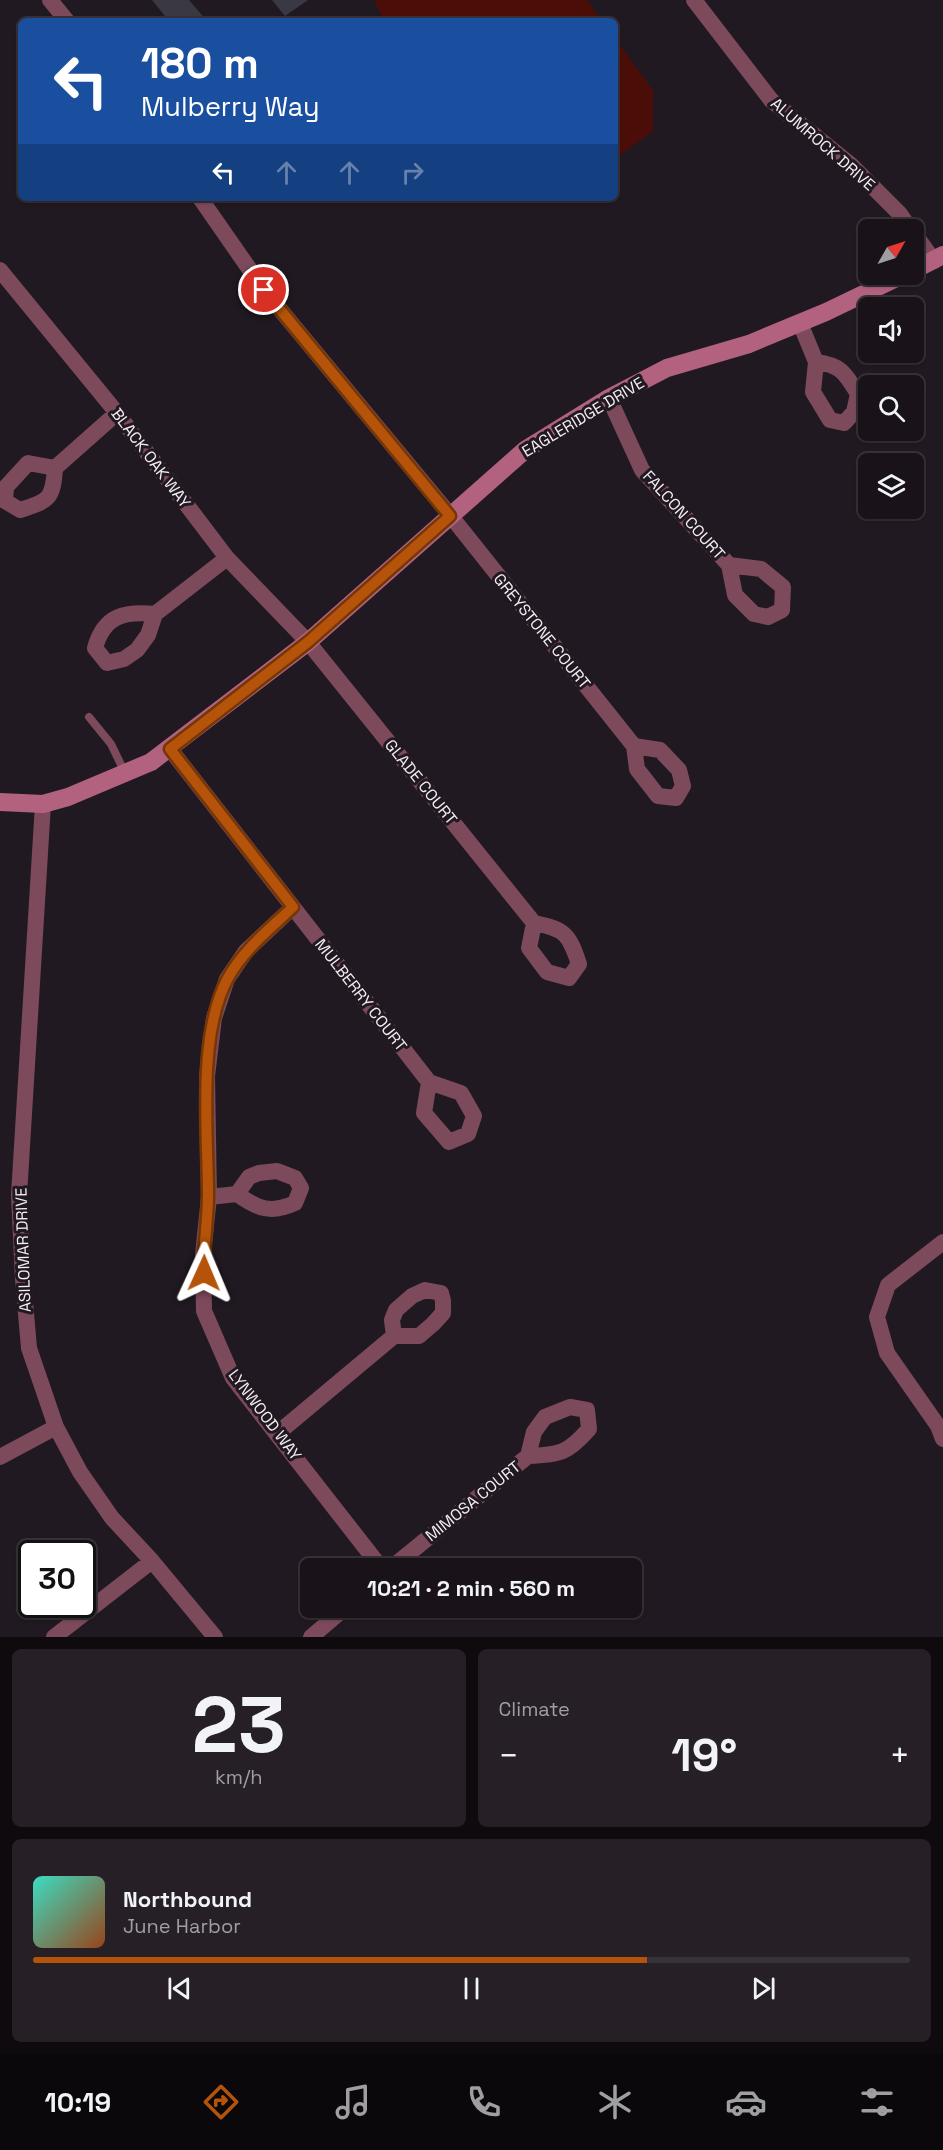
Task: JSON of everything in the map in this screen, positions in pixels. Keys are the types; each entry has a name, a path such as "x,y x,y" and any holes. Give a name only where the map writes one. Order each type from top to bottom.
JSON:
{"street":[{"path":"50,0 65,18"},
{"name":"ALUMROCK DRIVE","path":"694,0 771,100 851,165 904,219"},
{"name":"GREYSTONE COURT","path":"202,201 264,290 450,516 634,746"},
{"name":"ALUMROCK DRIVE","path":"924,243 938,258"},
{"path":"924,265 938,258"},
{"name":"BLACK OAK WAY","path":"3,280 117,412 227,558 308,642"},
{"name":"EAGLERIDGE DRIVE","path":"0,802 43,804 68,797 151,762 308,642 525,450 609,398 667,368 749,344 826,312 881,285"},
{"path":"800,323 816,362"},
{"name":"FALCON COURT","path":"609,398 642,470 729,565"},
{"path":"55,468 117,412"},
{"path":"154,614 227,558"},
{"name":"GLADE COURT","path":"308,642 534,923"},
{"name":"MULBERRY COURT","path":"170,749 429,1082"},
{"name":"ASILOMAR DRIVE","path":"43,804 19,1195 29,1348 56,1427 80,1472 112,1518 152,1561 215,1637"},
{"name":"LYNWOOD WAY","path":"293,907 246,951 227,979 214,1018 207,1076 208,1197 203,1254 204,1311 233,1378 374,1558"},
{"path":"208,1197 237,1194"},
{"path":"943,1242 888,1285 877,1317 887,1353 938,1426 943,1439"},
{"path":"278,1433 394,1336"},
{"path":"0,1457 56,1427"},
{"name":"MIMOSA COURT","path":"403,1558 528,1456"},
{"path":"54,1637 152,1561"},
{"path":"311,1637 333,1618"}],"lane":[{"path":"89,717 111,744 125,773"}],"shaded area":[{"path":"374,0 587,0 600,18 383,18"},
{"path":"618,42 653,90 653,131 618,157"}],"building":[{"path":"152,0 189,0 204,18 167,18"},
{"path":"272,0 308,0 285,16"}],"route":[{"path":"204,1273 203,1254 208,1197 207,1076 214,1018 227,979 246,951 293,907 170,749 308,642 450,516 264,290"}]}
